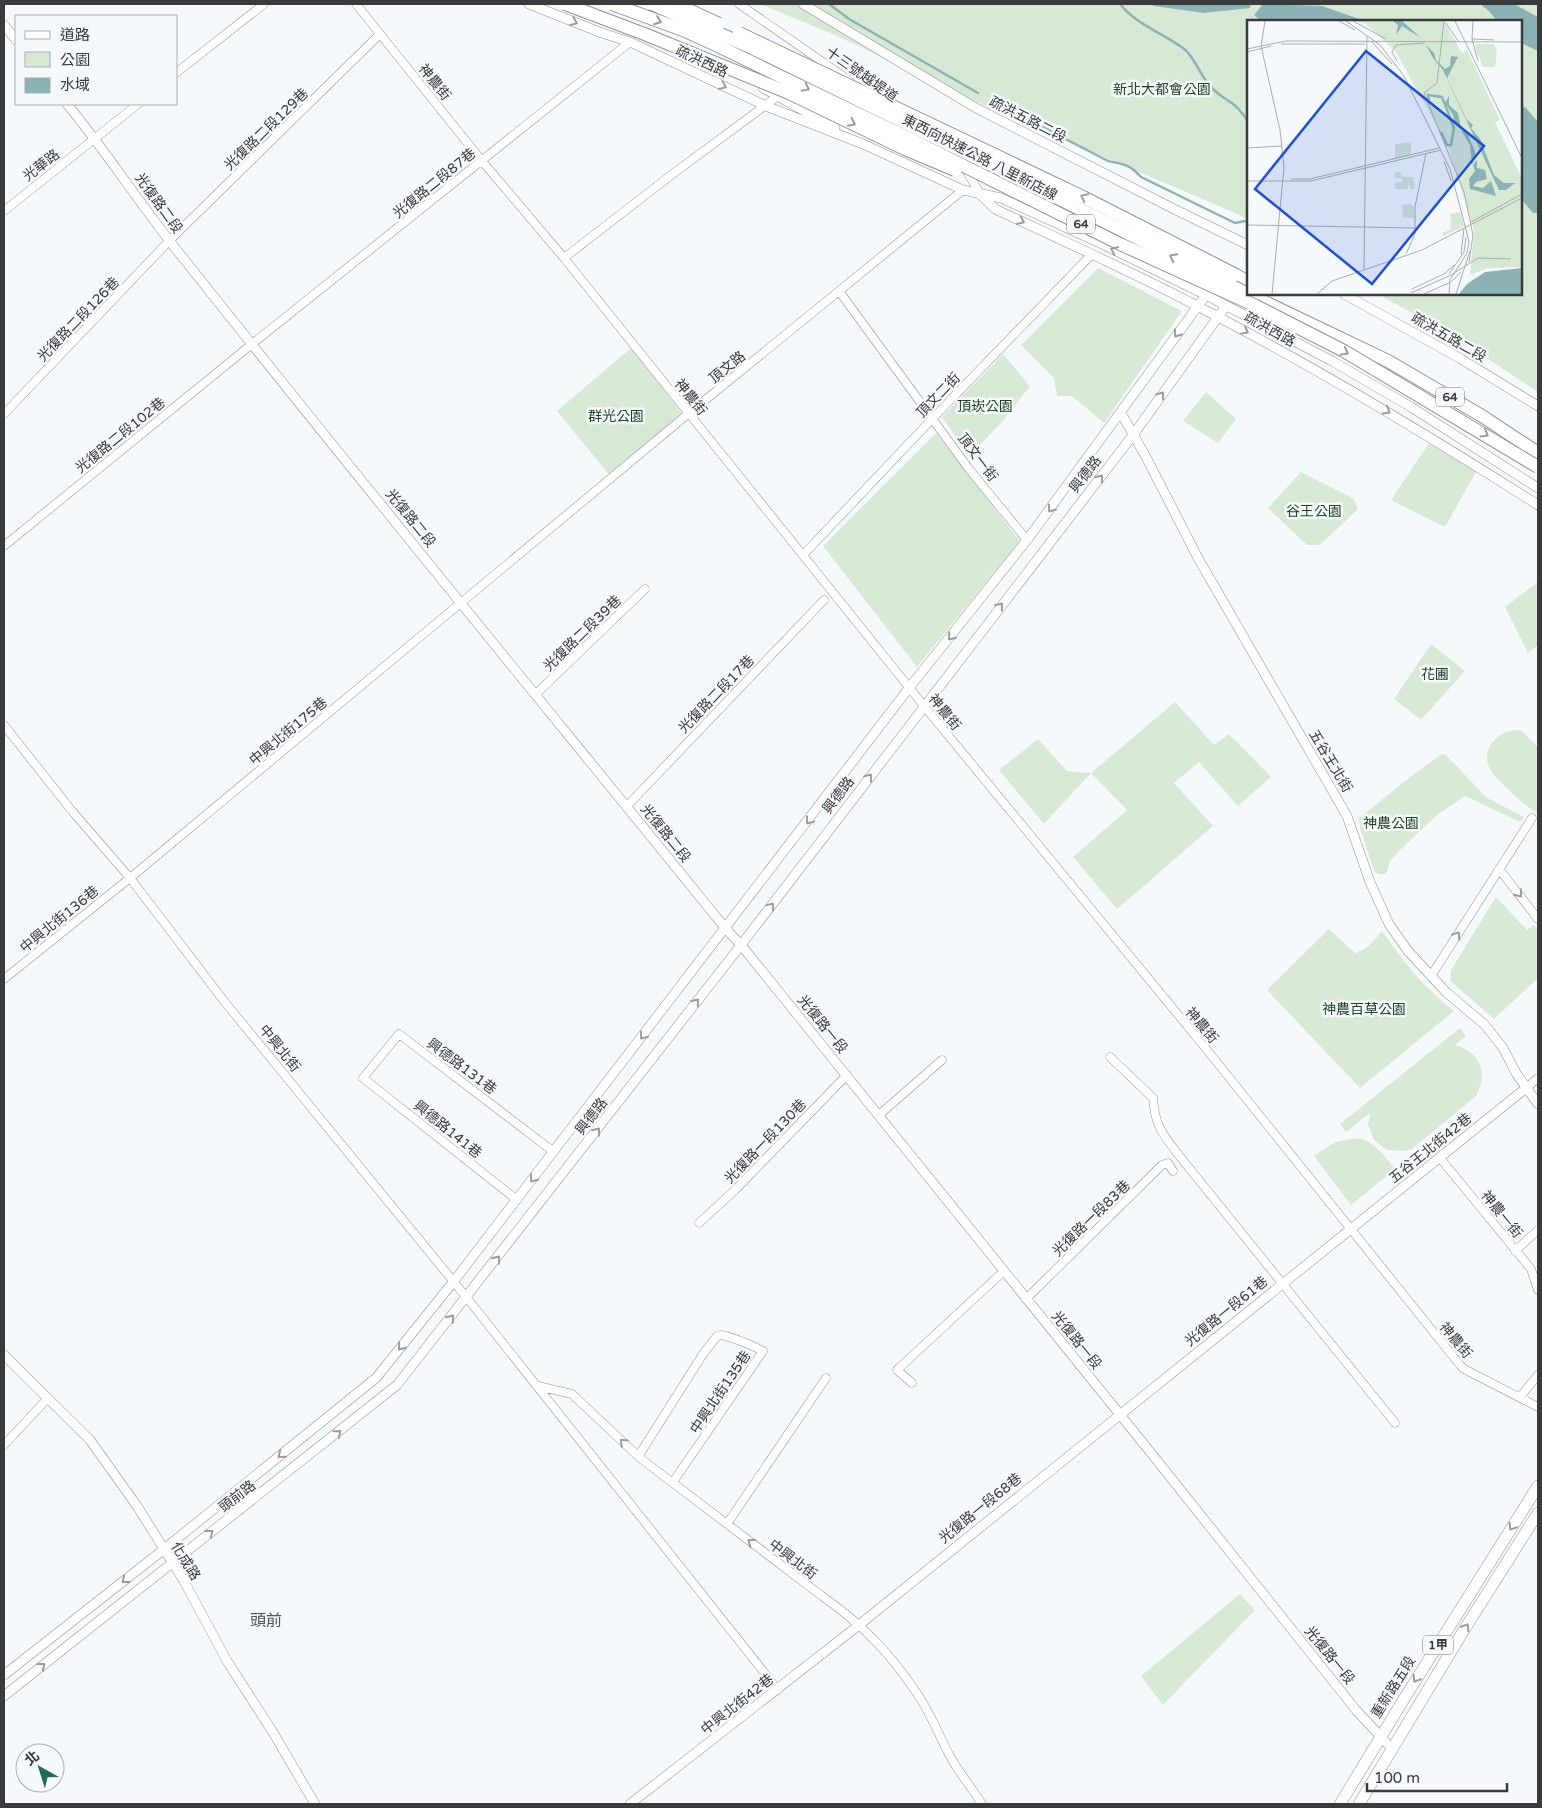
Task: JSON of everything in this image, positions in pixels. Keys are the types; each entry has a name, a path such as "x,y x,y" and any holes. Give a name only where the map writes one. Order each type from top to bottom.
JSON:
{"highway":[{"path":"564,4 647,35 790,93 905,149 1045,206"},
{"name":"東西向快速公路 八里新店線","path":"612,4 683,30 716,45 1120,244 1256,306 1344,351 1538,467"},
{"path":"653,4 698,14"},
{"name":"東西向快速公路 八里新店線","path":"653,4 750,47 1040,189 1247,293"},
{"path":"676,4 843,81 1083,196 1247,281"},
{"name":"東西向快速公路 八里新店線","path":"1250,295 1388,361 1434,387 1538,453"},
{"path":"1271,295 1358,346"}],"main road":[{"name":"重新路五段","path":"1340,1804 1538,1486"},
{"name":"1甲","path":"1359,1804 1464,1630 1538,1513"}],"street":[{"path":"178,71 264,4"},
{"name":"神農街","path":"356,4 1464,1369 1502,1390 1538,1406"},
{"name":"疏洪西路","path":"529,4 630,42 766,106 864,144 963,190 1001,198 1102,244 1206,295 1332,361 1395,398 1538,488"},
{"name":"疏洪西路","path":"580,4 700,52 864,144"},
{"name":"十三號越堤道","path":"739,4 955,153 981,195"},
{"name":"疏洪五路二段","path":"803,4 976,108 1247,245"},
{"path":"4,25 15,39"},
{"name":"光復路二段129巷","path":"170,241 380,34"},
{"name":"光復路二段87巷","path":"252,344 630,42"},
{"path":"564,258 778,96"},
{"name":"光復路二段","path":"68,105 95,138 170,241 252,344 741,945"},
{"name":"光華路","path":"4,210 137,105"},
{"name":"頂文路","path":"462,602 688,414 963,190"},
{"name":"疏洪西路","path":"981,195 995,209 1218,316 1322,373 1538,506"},
{"name":"光復路二段126巷","path":"4,414 170,241"},
{"name":"頂文二街","path":"803,556 1092,254"},
{"name":"頂文一街","path":"839,291 970,469 1027,540"},
{"name":"興德路","path":"454,1281 910,688 1027,540 1206,295"},
{"name":"疏洪五路二段","path":"1346,295 1461,359 1538,406"},
{"name":"興德路","path":"467,1298 1133,435 1226,306"},
{"name":"光復路二段102巷","path":"4,546 252,344"},
{"name":"五谷王北街","path":"1120,412 1198,558 1347,816 1370,882 1389,924 1408,951 1431,976 1452,998 1485,1025 1503,1048 1526,1088 1538,1104"},
{"name":"光復路二段39巷","path":"536,694 645,589"},
{"name":"光復路二段17巷","path":"627,806 824,600"},
{"name":"中興北街175巷","path":"130,878 462,602"},
{"name":"中興北街","path":"4,725 72,811 130,878 224,1001 454,1281 778,1690"},
{"path":"1431,976 1532,818"},
{"path":"1499,869 1538,919"},
{"name":"中興北街136巷","path":"4,978 130,878"},
{"name":"光復路一段","path":"741,945 1350,1702 1393,1750"},
{"name":"興德路131巷","path":"363,1078 399,1034 554,1152"},
{"path":"1110,1057 1153,1098 1154,1116 1159,1129 1395,1424"},
{"path":"879,1115 942,1060"},
{"name":"光復路一段130巷","path":"699,1223 735,1190 847,1075"},
{"name":"興德路141巷","path":"363,1078 517,1200"},
{"path":"1526,1088 1538,1078"},
{"name":"五谷王北街42巷","path":"1350,1230 1526,1088"},
{"name":"神農一街","path":"1440,1158 1531,1269 1538,1290"},
{"name":"光復路一段83巷","path":"1026,1299 1162,1164 1168,1163 1173,1171"},
{"name":"光復路一段61巷","path":"1119,1414 1350,1230"},
{"path":"1515,1250 1538,1230"},
{"path":"912,1383 897,1370 1004,1271"},
{"name":"頭前路","path":"4,1675 163,1550 376,1378 454,1281"},
{"name":"頭前路","path":"4,1696 398,1385 467,1298"},
{"name":"中興北街135巷","path":"640,1458 641,1452 703,1354 717,1336 721,1335 736,1339 763,1351 673,1482"},
{"name":"化成路","path":"4,1355 90,1440 137,1506 184,1581 224,1657 274,1734 315,1804"},
{"path":"1520,1397 1538,1375"},
{"path":"727,1524 826,1378"},
{"name":"中興北街","path":"538,1386 572,1394 640,1458 849,1615 876,1641 920,1696 951,1758 982,1804"},
{"path":"4,1445 48,1398"},
{"name":"光復路一段68巷","path":"859,1625 1119,1414"},
{"name":"中興北街42巷","path":"630,1804 859,1625"}],"green space":[{"name":"新北大都會公園","path":"760,4 1538,4 1538,392 1455,337 1380,295 1522,295 1522,20 1247,20 1247,219 992,109 837,36"},
{"path":"1098,268 1182,311 1104,423 1072,396 1057,396 1054,378 1021,345"},
{"name":"群光公園","path":"631,348 682,413 610,476 557,411"},
{"name":"頂崁公園","path":"1003,354 1030,386 1002,422 969,456 942,417"},
{"path":"1206,392 1236,419 1218,443 1183,421"},
{"path":"936,433 1020,541 917,667 823,546"},
{"path":"1431,440 1477,470 1445,527 1391,500"},
{"name":"谷王公園","path":"1301,472 1353,498 1358,509 1320,545 1307,545 1268,508"},
{"path":"1538,582 1538,645 1528,653 1505,607"},
{"name":"花圃","path":"1431,644 1465,671 1421,720 1394,699"},
{"path":"1175,702 1214,745 1229,734 1271,777 1238,806 1199,762 1174,783 1213,826 1117,909 1073,857 1127,810 1091,773"},
{"path":"1514,730 1522,731 1538,747 1538,813 1504,786 1493,774 1487,762 1489,749 1496,738"},
{"path":"1038,739 1067,771 1091,773 1044,824 999,770"},
{"name":"神農公園","path":"1442,754 1446,755 1487,798 1524,817 1520,822 1465,796 1437,815 1390,861 1387,872 1378,874 1374,871 1360,828 1359,818"},
{"path":"1496,897 1527,930 1534,925 1538,930 1538,978 1494,1019 1450,981 1451,970"},
{"name":"神農百草公園","path":"1329,929 1355,953 1367,947 1382,931 1415,974 1454,1011 1360,1088 1267,990"},
{"path":"1460,1028 1466,1036 1455,1045 1464,1048 1476,1058 1482,1072 1480,1087 1476,1096 1412,1149 1406,1151 1387,1150 1374,1140 1368,1125 1370,1113 1346,1132 1340,1124"},
{"path":"1358,1138 1375,1146 1395,1169 1351,1205 1314,1156 1335,1142"},
{"path":"1240,1594 1255,1610 1163,1705 1141,1676"}],"water":[{"path":"1150,4 1251,4 1250,8 1204,13"},
{"path":"1480,4 1514,4 1538,17 1538,51 1522,43 1522,20 1496,20"},
{"path":"1262,5 1322,6 1362,20 1260,20 1254,15"},
{"path":"1522,106 1526,108 1538,122 1538,213 1533,213 1522,200"}],"waterway":[{"path":"829,4 849,19 978,93"},
{"path":"1120,4 1141,23 1187,51 1210,86 1235,106 1247,120"},
{"path":"1000,105 1108,161 1126,166 1141,177 1235,223 1247,222"}],"district":[{"name":"頭前","path":"266,1620"}]}
